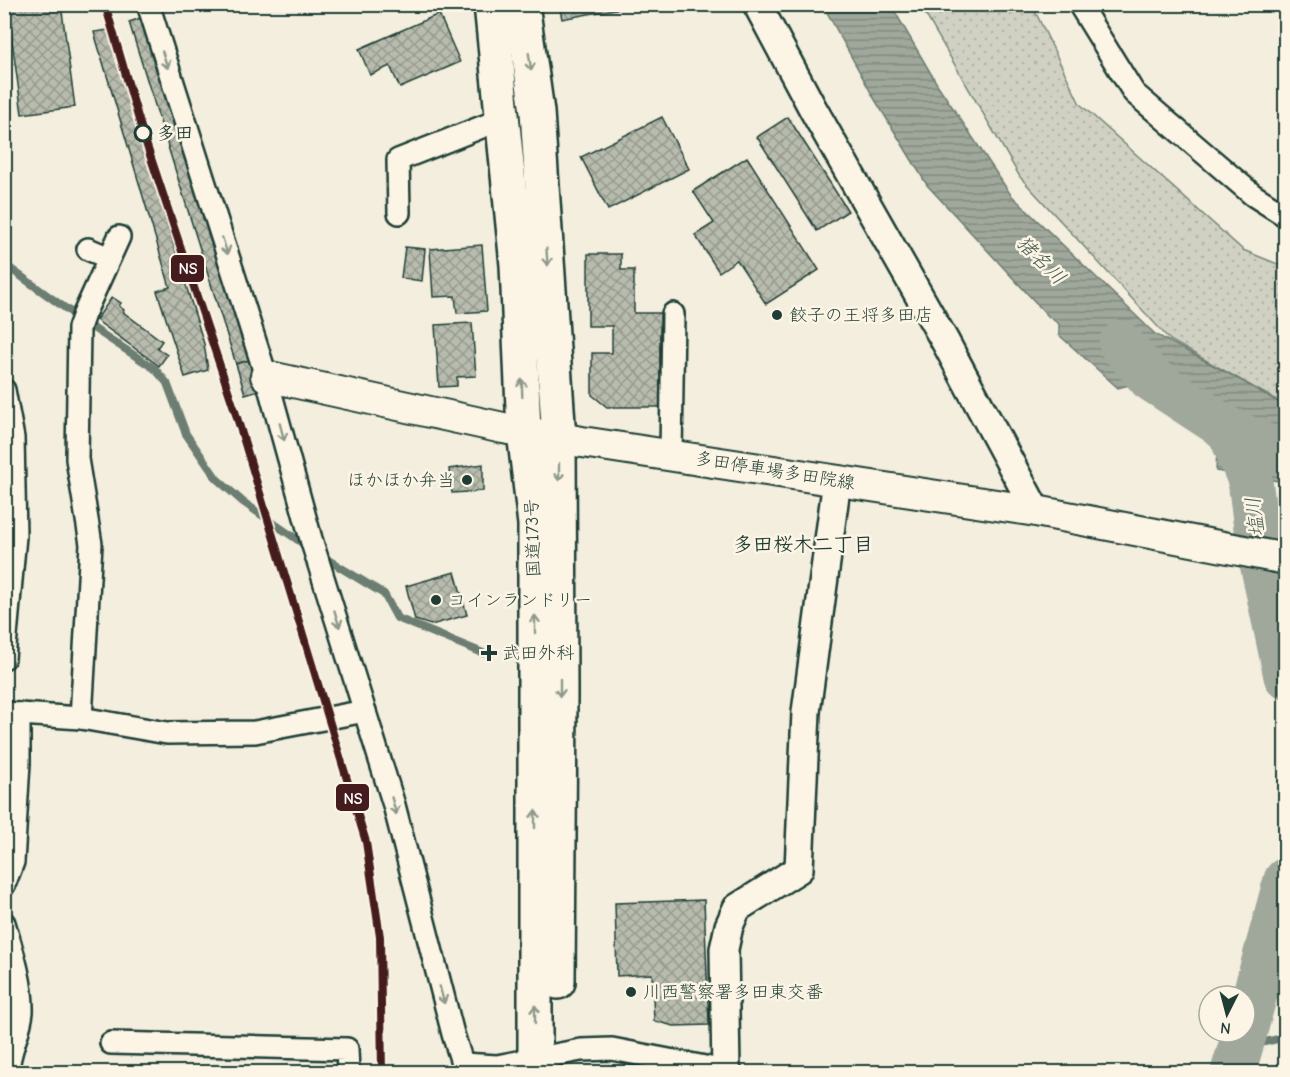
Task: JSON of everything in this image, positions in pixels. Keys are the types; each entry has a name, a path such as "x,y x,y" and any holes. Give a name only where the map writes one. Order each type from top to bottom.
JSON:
{"highway":[{"name":"国道173号","path":"491,4 517,265 524,432 535,524 546,1065"},
{"name":"国道173号","path":"522,4 537,112 559,438 560,705 546,1065"}],"main road":[{"name":"多田停車場多田院線","path":"266,376 524,432 1036,511 1279,558"}],"street":[{"path":"148,4 266,376 311,539 394,805 463,1068 546,1065 581,1050 612,1049 728,1072 724,950 729,926 737,908 799,869 806,712 837,480"},
{"path":"757,4 813,109 946,343 1036,511"},
{"path":"1079,4 1134,93 1254,195 1286,216"},
{"path":"399,213 398,160 502,119"},
{"path":"81,718 91,544 77,459 79,328 119,237"},
{"path":"88,249 109,258"},
{"path":"671,455 673,314"},
{"path":"4,390 13,438 15,536 4,658"},
{"path":"4,885 12,862 19,763 12,714 81,718 167,733 255,732 365,711"},
{"path":"4,923 17,968 22,1013 8,1062 8,1072"},
{"path":"111,1043 347,1049 348,1072"}],"shaded area":[{"path":"920,5 1032,5 1080,104 1243,250 1285,267 1285,405 1170,340 1020,177"}],"water":[{"path":"823,5 891,5 937,84 1011,195 1155,334 1285,406 1285,482 1216,471 1217,448 1203,421 1183,403 1187,392 1171,386 1160,391 1144,383 1134,390 1129,385 1118,388 1059,335 1059,324 1049,317 927,185 874,98"}],"building":[{"path":"7,4 61,4 75,107 22,114"},
{"path":"559,4 643,4 562,19"},
{"path":"439,14 460,62 400,88 390,66 370,75 359,49"},
{"path":"141,18 250,360 236,364 129,22"},
{"path":"108,30 204,344 208,370 185,377 157,291 170,287 94,32"},
{"path":"662,117 689,169 608,210 581,157"},
{"path":"788,117 848,211 817,231 757,137"},
{"path":"747,157 819,270 766,304 737,260 719,272 695,235 714,223 693,191"},
{"path":"482,245 487,311 457,313 455,296 433,297 430,249"},
{"path":"405,247 425,249 422,281 401,278"},
{"path":"588,254 621,254 621,270 634,270 634,313 660,313 660,407 607,407 592,395 592,353 612,353 612,326 588,326"},
{"path":"112,297 121,303 119,306 124,310 123,312 162,341 157,348 167,355 159,366 96,320"},
{"path":"472,323 476,376 457,377 457,386 439,387 435,325"},
{"path":"253,359 262,389 245,394 236,364"},
{"name":"ほかほか弁当","path":"483,464 483,491 452,493 449,469"},
{"name":"コインランドリー","path":"455,572 467,615 431,625 415,620 406,586"},
{"path":"704,900 709,1025 674,1026 654,1021 652,974 617,976 615,903"}],"waterway":[{"path":"4,264 90,326 155,369 167,383 186,434 217,479 243,502 308,547"},
{"name":"猪名川","path":"1121,344 1151,379 1229,430 1286,455"},
{"name":"塩川","path":"1229,430 1250,480 1258,544 1286,676"},
{"path":"320,555 384,594 397,618 483,653"},
{"name":"塩川","path":"1257,987 1286,880"},
{"path":"1240,1048 1286,1037"},
{"name":"塩川","path":"1233,1072 1241,1044"}],"transit line":[{"name":"NS","path":"105,4 143,134 235,411 366,842 380,937 382,1072"}],"place":[{"name":"多田","path":"143,133"},
{"name":"餃子の王将多田店","path":"777,315"},
{"name":"ほかほか弁当","path":"467,480"},
{"name":"コインランドリー","path":"436,600"},
{"name":"武田外科","path":"489,653"},
{"name":"川西警察署多田東交番","path":"631,992"}],"district":[{"name":"多田桜木二丁目","path":"803,544"}]}
